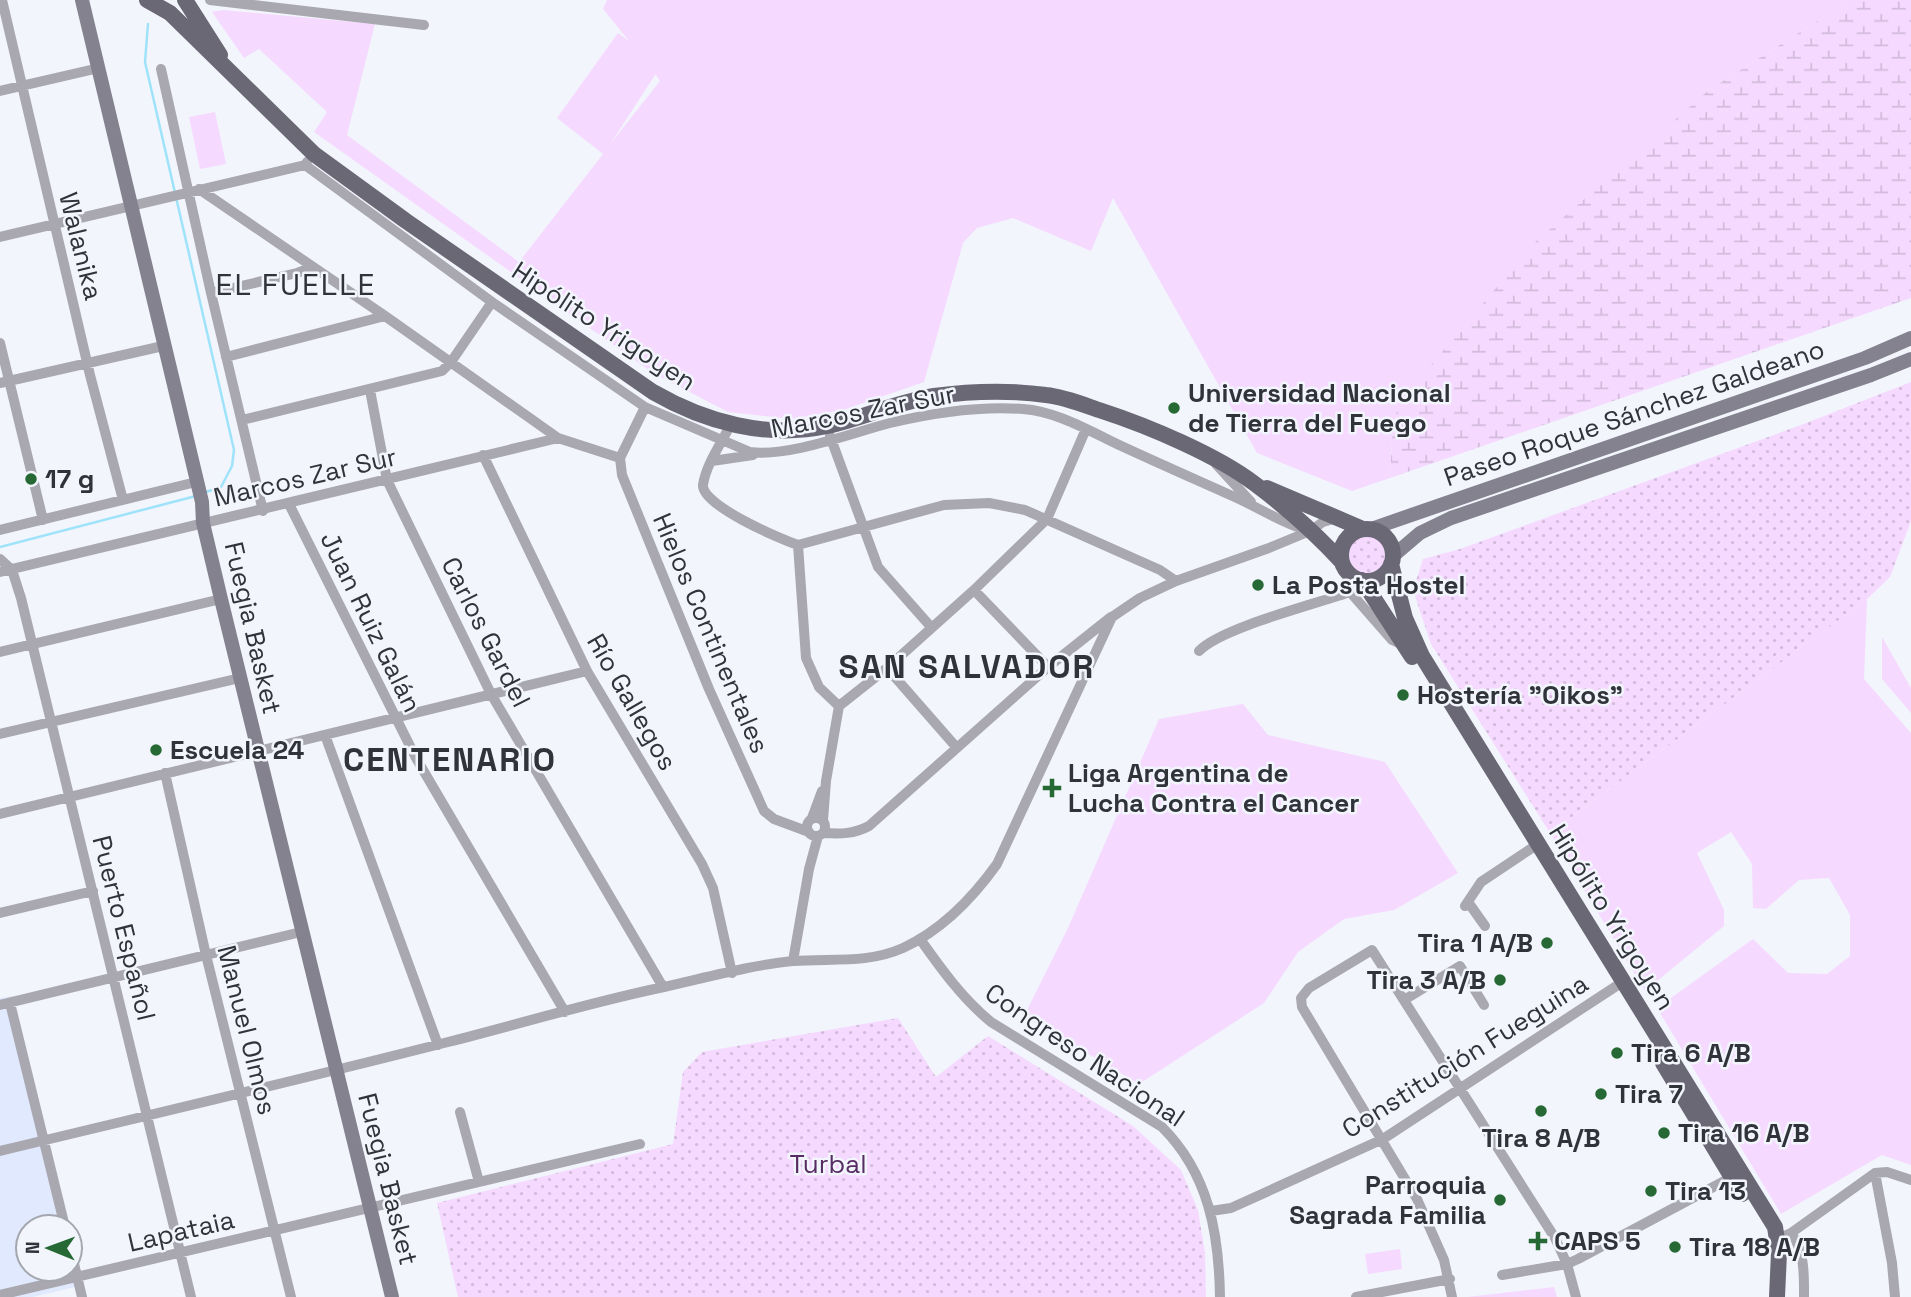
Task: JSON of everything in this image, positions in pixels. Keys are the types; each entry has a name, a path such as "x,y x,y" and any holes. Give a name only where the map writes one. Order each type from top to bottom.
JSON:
{"main road":[{"path":"147,0 170,13 203,47 229,68"},
{"path":"185,0 229,68"},
{"name":"Fuegia Basket","path":"84,3 202,502 203,523 221,599 392,1297"},
{"name":"Hipólito Yrigoyen","path":"229,68 295,138 309,159 416,228 653,392 692,413 731,425 829,433 932,397 982,393 1038,394 1077,402 1116,415 1209,456 1255,484 1342,562"},
{"name":"Paseo Roque Sánchez Galdeano","path":"1367,529 1865,359 1911,338"},
{"name":"Paseo Roque Sánchez Galdeano","path":"1392,560 1420,533 1451,518 1911,359"},
{"path":"1635,439 1640,454"},
{"name":"Hipólito Yrigoyen","path":"1255,484 1367,529"},
{"path":"1367,529 1378,531 1390,541 1392,560 1388,570 1376,579 1356,583 1342,562 1343,545 1354,532 1367,529"},
{"name":"Hipólito Yrigoyen","path":"1392,560 1398,597 1417,646 1534,847"},
{"name":"Hipólito Yrigoyen","path":"1356,583 1405,645 1775,1227 1785,1236 1777,1297"},
{"name":"Hipólito Yrigoyen","path":"1620,983 1763,1227 1769,1242 1769,1297"}],"street":[{"name":"Walanika","path":"2,0 123,500"},
{"path":"217,0 424,25"},
{"path":"0,91 99,68"},
{"path":"161,69 184,193 263,510"},
{"path":"0,237 200,189 309,159"},
{"name":"Marcos Zar Sur","path":"309,159 492,302 645,407 723,441 760,453 829,433 914,418 970,411 1037,411 1086,429 1255,506 1282,523 1310,531"},
{"path":"200,189 558,438 620,458 645,407"},
{"path":"211,293 313,267"},
{"path":"242,420 435,374 451,362 492,302"},
{"path":"226,357 385,316"},
{"path":"0,343 5,382 43,520"},
{"path":"5,382 163,346"},
{"name":"Carlos Gardel","path":"370,390 387,480 491,694 663,987"},
{"path":"731,425 712,461 703,486 708,498 775,538 798,545 944,505 967,502 1012,506 1160,570 1176,581"},
{"path":"793,961 815,834 807,824 815,819 826,781 839,706 887,668 974,590 1047,519 1086,429"},
{"path":"829,433 878,567 931,627"},
{"name":"Marcos Zar Sur","path":"0,572 558,438"},
{"path":"712,461 760,453"},
{"name":"Río Gallegos","path":"483,455 587,671 702,864 713,888 732,973"},
{"path":"1209,456 1255,506"},
{"name":"Hielos Continentales","path":"620,458 622,475 709,689 764,811 774,819"},
{"path":"0,530 196,482"},
{"name":"Juan Ruiz Galán","path":"289,504 394,718 565,1012"},
{"path":"774,819 815,834 845,834 869,826 1048,667 1140,598 1176,581 1279,544 1310,531 1323,522 1341,517"},
{"path":"1279,544 1284,531 1282,523"},
{"path":"798,545 806,658 819,687 839,706"},
{"path":"1,560 12,570"},
{"name":"Puerto Español","path":"12,570 71,796 191,1297"},
{"path":"1199,651 1208,642 1356,583"},
{"path":"974,590 1048,667"},
{"path":"0,652 221,599"},
{"path":"0,1151 335,1071 663,987 793,961 878,957 920,939 958,911 996,864 1112,617"},
{"path":"887,668 957,748"},
{"path":"0,814 587,671"},
{"path":"0,734 240,678"},
{"path":"325,735 438,1045"},
{"name":"Manuel Olmos","path":"165,773 206,955 291,1297"},
{"path":"774,819 815,819 826,828 815,834"},
{"path":"1485,926 1466,904 1481,882 1534,847"},
{"path":"0,913 93,891"},
{"path":"62,1213 5,1004 301,932"},
{"name":"Congreso Nacional","path":"920,939 953,985 972,1007 991,1023 1163,1127 1179,1144 1211,1211 1219,1261 1220,1297"},
{"path":"1452,1297 1444,1260 1417,1199 1302,1007 1301,998 1309,988 1372,950 1555,1238 1567,1264 1576,1297"},
{"path":"1404,1000 1460,966 1484,1005"},
{"name":"Constitución Fueguina","path":"1211,1211 1231,1208 1383,1139 1620,983"},
{"path":"460,1112 479,1182"},
{"name":"Lapataia","path":"84,1274 640,1144"},
{"path":"1804,1297 1799,1244 1785,1236 1875,1173 1887,1172 1911,1180"},
{"path":"1875,1173 1892,1263 1895,1297"},
{"path":"1502,1275 1567,1264 1732,1177"},
{"path":"1356,1297 1450,1279"},
{"name":"Lapataia","path":"0,1295 49,1283"}],"shaded area":[{"path":"13,996 66,1213 14,1213 14,1283 83,1285 33,1297 0,1297 0,998"}],"green space":[{"path":"607,0 1850,0 1709,90 1393,422 1390,478 1352,491 1257,453 1113,198 1091,251 1013,218 977,228 963,243 924,382 843,410 791,419 728,412 653,373 314,132 327,112 259,49 244,58 212,12 223,10 375,24 347,135 519,262 603,154 557,118 618,33 629,41 603,9","holes":["655,75 660,81 611,143"]},
{"path":"1850,0 1911,0 1911,298 1390,478 1393,422 1401,401 1533,244 1709,90"},
{"path":"215,112 226,164 200,169 189,117"},
{"path":"1911,382 1911,521 1890,577 1867,599 1550,833 1431,644 1413,590 1423,559 1460,549 1801,425"},
{"path":"1366,535 1380,541 1386,555 1380,569 1366,575 1352,569 1346,555 1352,541"},
{"path":"1867,599 1864,679 1911,733 1911,1165 1882,1155 1781,1214 1657,1008 1753,939 1788,973 1827,974 1850,956 1850,915 1829,878 1799,880 1766,909 1753,908 1752,864 1731,832 1697,853 1724,910 1724,926 1645,991 1550,833"},
{"path":"1882,637 1911,688 1911,713 1882,679"},
{"path":"1243,704 1268,735 1385,762 1458,873 1394,910 1344,919 1298,952 1264,1003 1139,1084 1024,1016 1068,928 1159,719"},
{"name":"Turbal","path":"898,1018 936,1077 988,1036 1133,1126 1181,1170 1198,1210 1205,1253 1206,1297 458,1297 437,1203 673,1144 683,1072 702,1052"},
{"path":"1400,1249 1402,1269 1368,1274 1365,1254"},
{"path":"1554,1287 1557,1297 1467,1297"}],"waterway":[{"path":"148,24 145,62 234,450 232,466 221,487 206,492"},
{"path":"0,547 196,496"}],"place":[{"name":"Universidad Nacional de Tierra del Fuego","path":"1174,408"},
{"name":"17 g","path":"31,479"},
{"name":"La Posta Hostel","path":"1258,585"},
{"name":"Hostería \"Oikos\"","path":"1403,695"},
{"name":"Escuela 24","path":"156,750"},
{"name":"Liga Argentina de Lucha Contra el Cancer","path":"1052,788"},
{"name":"Tira 1 A/B","path":"1547,943"},
{"name":"Tira 3 A/B","path":"1500,980"},
{"name":"Tira 6 A/B","path":"1617,1053"},
{"name":"Tira 7","path":"1601,1094"},
{"name":"Tira 8 A/B","path":"1541,1111"},
{"name":"Tira 16 A/B","path":"1664,1133"},
{"name":"Tira 13","path":"1651,1191"},
{"name":"Parroquia Sagrada Familia","path":"1500,1200"},
{"name":"CAPS 5","path":"1538,1241"},
{"name":"Tira 18 A/B","path":"1675,1247"}],"district":[{"name":"EL FUELLE","path":"296,285"},
{"name":"SAN SALVADOR","path":"967,666"},
{"name":"CENTENARIO","path":"450,759"}]}
